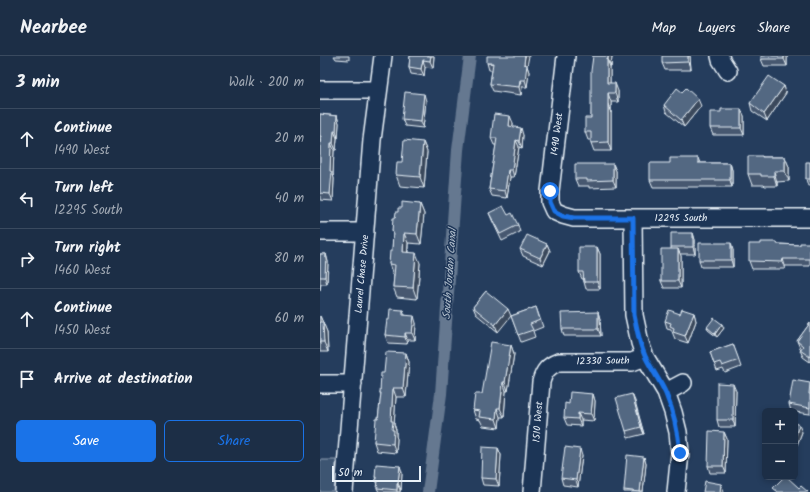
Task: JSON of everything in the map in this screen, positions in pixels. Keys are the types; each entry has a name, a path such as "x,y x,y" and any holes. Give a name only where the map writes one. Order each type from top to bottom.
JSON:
{"street":[{"name":"Laurel Chase Drive","path":"344,492 366,232 372,140 383,56"},
{"name":"1490 West","path":"554,211 550,202 550,191 566,56"},
{"path":"720,56 728,71"},
{"path":"320,90 378,90"},
{"name":"12295 South","path":"554,211 563,216 574,218 810,218"},
{"path":"633,218 634,315 640,343 645,357 666,392 678,432 680,453 676,492"},
{"path":"320,232 366,232"},
{"name":"12330 South","path":"559,362 632,362 645,357"},
{"name":"1510 West","path":"532,492 541,382 543,375 548,368 559,362"},
{"path":"666,392 683,383"},
{"path":"320,384 353,384"}],"shaded area":[{"path":"320,460 336,460 334,492 320,492"}],"building":[{"path":"410,56 431,56 430,61 423,60 421,69 409,67"},
{"path":"487,56 525,56 524,64 527,65 525,80 520,80 519,87 490,84 493,63 487,63"},
{"path":"593,56 608,56 607,83 615,83 615,93 608,93 608,142 591,143 591,132 585,132 585,118 591,118 591,71"},
{"path":"662,56 688,56 688,62 662,63"},
{"path":"761,56 784,56 784,59 761,59"},
{"path":"769,76 784,86 764,114 750,103"},
{"path":"677,88 682,92 686,88 698,99 681,120 664,105"},
{"path":"405,92 424,94 421,121 402,119"},
{"path":"721,109 741,109 741,128 710,128 710,112 721,112"},
{"path":"320,114 337,116 336,131 334,131 333,143 331,143 330,171 332,172 330,194 320,193"},
{"path":"494,114 510,116 509,126 521,128 519,141 516,140 512,170 508,170 505,191 489,189 497,138 491,138"},
{"path":"404,140 423,142 420,177 396,175 397,162 402,162"},
{"path":"748,156 785,157 785,171 774,171 774,176 748,174"},
{"path":"670,158 698,158 698,163 730,163 730,180 650,180 650,163 670,163"},
{"path":"806,162 810,162 810,179 806,179"},
{"path":"575,164 613,164 613,180 587,181 587,179 575,179"},
{"path":"402,202 420,204 417,234 404,233 403,252 416,253 413,288 393,287 395,265 389,264 390,251 392,251 393,218 395,218 396,212 398,212 398,208 402,208"},
{"path":"503,206 508,215 512,213 518,225 500,234 489,213"},
{"path":"671,233 693,233 693,247 671,247"},
{"path":"527,235 547,244 540,258 520,249"},
{"path":"761,242 777,242 777,244 800,245 800,243 810,243 810,259 783,259 782,262 749,261 749,244 761,244"},
{"path":"699,243 731,243 731,260 699,260"},
{"path":"579,247 597,247 597,282 584,282 583,272 579,272"},
{"path":"661,249 678,249 678,281 661,281"},
{"path":"320,254 326,254 325,277 320,277"},
{"path":"486,291 508,309 495,325 473,307"},
{"path":"536,307 540,320 530,324 533,330 518,335 511,316"},
{"path":"390,309 403,310 403,315 414,316 412,333 405,333 405,337 385,335"},
{"path":"682,309 694,313 685,336 673,332 674,328 670,326 671,323 665,321 669,310 680,314"},
{"path":"598,312 598,329 562,329 561,313"},
{"path":"714,318 722,324 715,334 707,327"},
{"path":"320,322 323,322 324,342 320,342"},
{"path":"810,323 810,357 800,350 803,346 797,341"},
{"path":"491,342 511,345 505,382 503,382 500,408 497,408 496,419 479,417 480,411 473,410 475,394 482,394"},
{"path":"733,344 739,360 722,366 720,362 714,364 710,352"},
{"path":"386,352 406,353 403,388 393,388 391,421 393,421 392,430 394,430 393,444 374,442 376,419 378,419 381,393 381,373 384,373"},
{"path":"793,380 810,383 810,408 789,404"},
{"path":"717,383 733,384 733,420 717,420"},
{"path":"570,392 593,394 591,414 578,413 578,419 564,418 565,403 569,404"},
{"path":"632,394 641,427 626,431 616,398"},
{"path":"709,431 724,432 723,466 708,466"},
{"path":"482,447 498,448 496,479 481,478"},
{"path":"565,447 580,449 576,480 561,478"},
{"path":"627,455 644,457 640,492 624,490"},
{"path":"376,464 400,466 397,490 377,488 378,481 376,481 375,477"},
{"path":"781,480 790,480 799,488 801,486 808,492 778,492 773,488"},
{"path":"705,481 721,484 720,492 703,492"}],"waterway":[{"name":"South Jordan Canal","path":"428,492 441,394 458,150 470,56"}],"route":[{"path":"550,191 550,202 554,211 563,216 574,218 633,218 634,315 640,343 645,357 666,392 673,412 678,432 680,453"}]}
